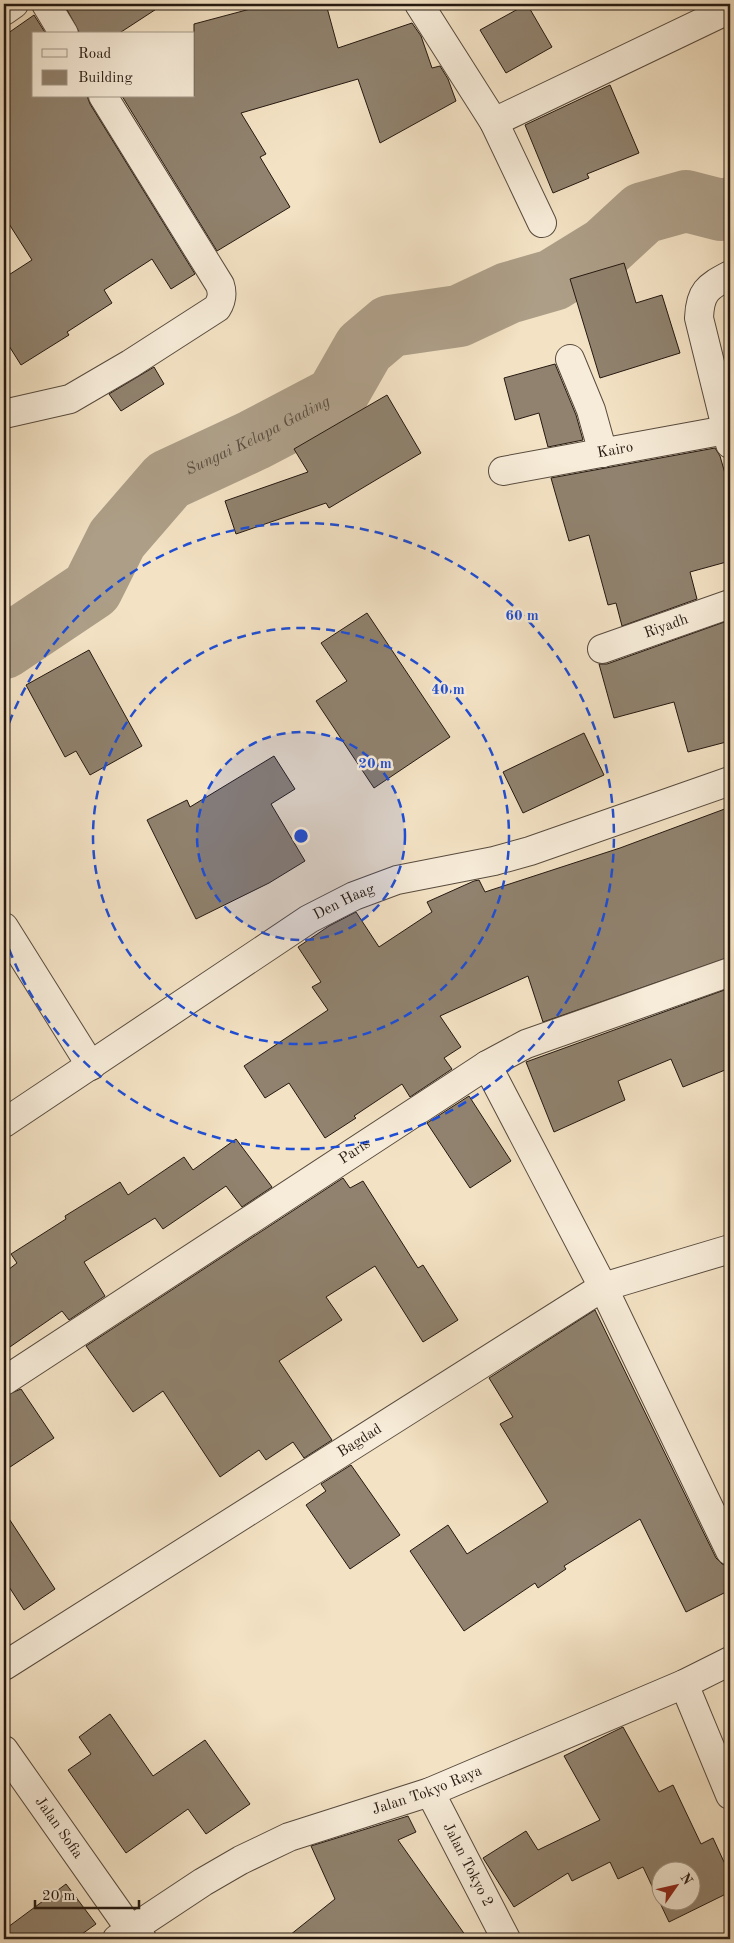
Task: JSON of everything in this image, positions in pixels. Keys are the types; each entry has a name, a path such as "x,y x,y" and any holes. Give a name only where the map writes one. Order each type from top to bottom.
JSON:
{"street":[{"path":"4,11 14,4"},
{"path":"46,4 63,32"},
{"path":"419,4 494,122 542,223"},
{"path":"494,122 730,9"},
{"path":"4,414 70,399 217,308 221,301 220,285 104,98"},
{"path":"728,437 699,318 700,300 710,285 730,275"},
{"path":"570,359 591,410 602,453"},
{"name":"Kairo","path":"503,471 602,453 728,437"},
{"name":"Riyadh","path":"602,649 730,604"},
{"name":"Den Haag","path":"4,1123 309,919 354,896 397,880 494,861 530,851 730,781"},
{"path":"4,927 91,1066"},
{"name":"Paris","path":"4,1380 487,1066 526,1044 730,972"},
{"path":"487,1066 604,1287 730,1550"},
{"name":"Bagdad","path":"4,1666 604,1287 730,1249"},
{"name":"Jalan Tokyo Raya","path":"130,1936 218,1873 289,1837 430,1792 684,1684 730,1661"},
{"path":"684,1684 730,1794"},
{"name":"Jalan Sofia","path":"4,1750 130,1936"},
{"name":"Jalan Tokyo 2","path":"430,1792 506,1939"}],"building":[{"path":"64,4 164,4 121,32 79,32"},
{"path":"269,4 326,4 338,48 412,23 421,36 432,68 440,66 448,79 456,101 380,143 358,79 241,113 266,154 260,157 290,207 217,251 123,98 195,98 194,24"},
{"path":"527,4 552,47 506,73 480,30"},
{"path":"34,15 45,32 32,32 32,98 88,98 195,274 171,289 152,259 104,290 112,303 67,332 69,335 21,365 4,338 4,278 32,260 4,216 4,36"},
{"path":"610,85 639,153 587,174 589,178 553,193 525,125"},
{"path":"624,263 636,303 662,295 680,353 600,378 570,279"},
{"path":"555,364 576,415 583,440 548,447 539,413 515,420 504,378"},
{"path":"154,367 164,384 121,411 109,394"},
{"path":"387,395 421,453 329,508 326,503 236,534 225,501 308,472 294,449"},
{"path":"715,448 720,456 730,491 730,561 690,572 697,599 622,626 616,603 608,605 589,535 569,541 551,478"},
{"path":"367,613 450,737 374,788 316,701 347,681 321,643"},
{"path":"730,620 730,741 688,752 674,702 614,718 599,664 607,664"},
{"path":"89,650 142,746 90,775 76,751 65,757 26,685"},
{"path":"584,733 604,775 523,813 503,772"},
{"path":"274,756 295,789 271,804 305,861 269,883 196,919 147,820 187,800 190,807"},
{"path":"730,807 730,957 543,1022 528,976 440,1016 461,1047 444,1058 452,1069 410,1097 402,1084 325,1138 289,1083 265,1098 244,1066 328,1010 312,987 321,982 298,947 329,926 356,912 379,947 432,912 427,902 474,881 479,880 485,892 620,848"},
{"path":"730,988 730,1068 683,1087 671,1059 618,1081 625,1100 554,1132 526,1062"},
{"path":"469,1096 511,1161 470,1188 427,1123"},
{"path":"236,1139 272,1187 242,1207 226,1186 163,1229 155,1218 84,1262 105,1296 69,1320 62,1311 4,1351 4,1273 17,1263 11,1254 66,1219 65,1216 120,1182 128,1195 184,1157 193,1170"},
{"path":"343,1178 350,1188 363,1181 418,1268 423,1265 458,1320 423,1342 375,1266 326,1297 342,1320 279,1361 332,1440 304,1458 293,1442 266,1460 259,1450 220,1477 163,1391 133,1412 86,1346"},
{"path":"595,1310 716,1558 722,1564 730,1566 730,1590 686,1612 640,1519 564,1566 566,1569 538,1588 535,1583 464,1631 410,1551 448,1525 467,1554 548,1502 500,1424 513,1417 489,1378"},
{"path":"21,1389 54,1438 4,1471 4,1396"},
{"path":"351,1465 400,1535 350,1569 306,1505 326,1491 321,1484"},
{"path":"4,1511 55,1589 24,1610 4,1579"},
{"path":"110,1714 153,1776 205,1740 250,1804 206,1834 188,1809 126,1853 68,1770 91,1754 79,1737"},
{"path":"623,1727 659,1792 673,1785 701,1844 713,1838 730,1875 730,1892 702,1906 702,1860 652,1860 652,1886 643,1867 618,1879 610,1862 572,1881 568,1873 514,1907 483,1858 526,1831 538,1850 600,1820 564,1756"},
{"path":"408,1816 416,1832 398,1840 468,1939 285,1939 335,1899 311,1846"},
{"path":"66,1884 96,1924 75,1939 4,1939 4,1930"},
{"path":"663,1910 693,1910 669,1922"}],"waterway":[{"name":"Sungai Kelapa Gading","path":"4,648 92,589 117,539 168,480 254,440 336,397 364,348 390,326 459,316 508,293 553,280 605,248 643,213 686,201 721,210 730,208"}]}
